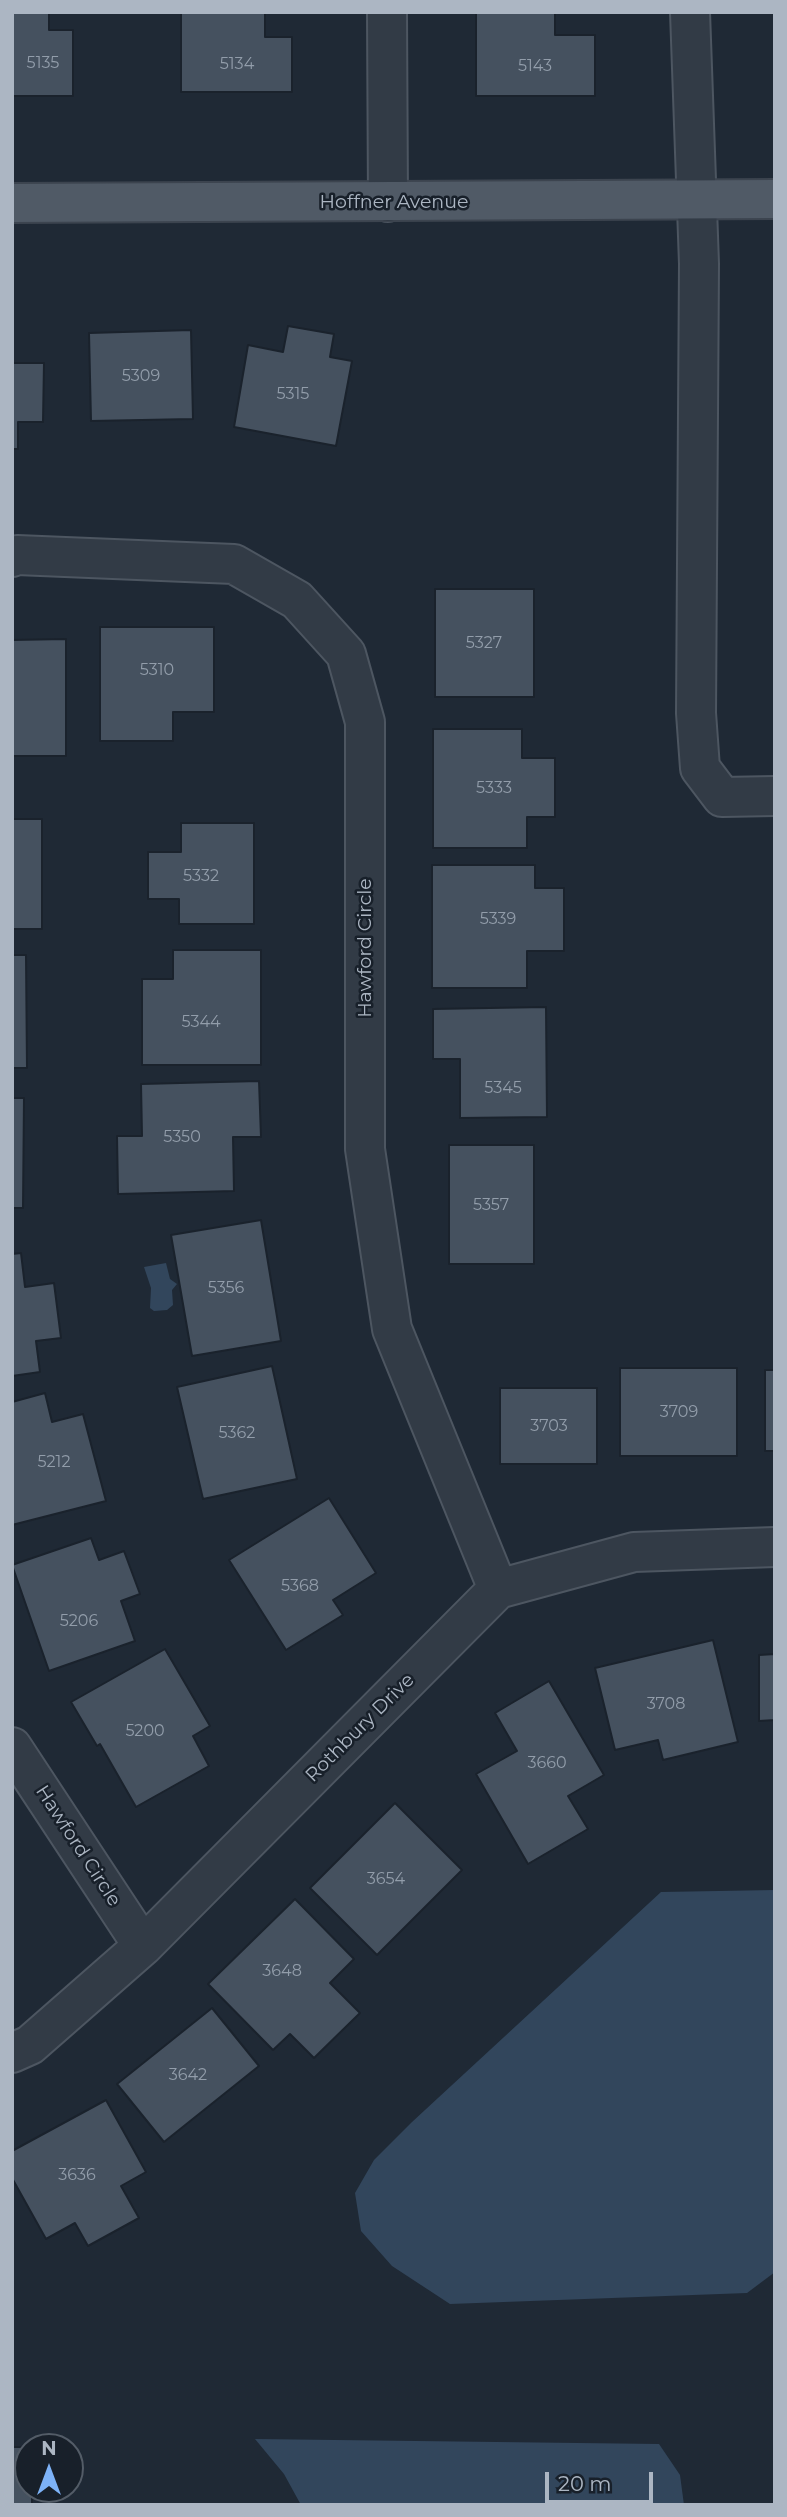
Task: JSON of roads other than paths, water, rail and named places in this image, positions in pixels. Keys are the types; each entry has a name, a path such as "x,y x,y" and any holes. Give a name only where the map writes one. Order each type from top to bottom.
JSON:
{"main road":[{"name":"Hoffner Avenue","path":"12,203 775,199"}],"street":[{"path":"387,12 388,202"},
{"path":"690,12 698,200 700,353 696,713 700,768 722,797 775,796"},
{"name":"Hawford Circle","path":"12,557 234,564 297,600 346,654 365,722 365,1149 392,1329 498,1589"},
{"name":"Rothbury Drive","path":"12,2053 30,2045 143,1946 498,1589 634,1552 775,1547"},
{"name":"Hawford Circle","path":"12,1747 143,1946"}],"water":[{"path":"166,1263 170,1279 177,1284 172,1290 173,1305 167,1310 154,1311 150,1308 151,1288 144,1267"},
{"path":"775,1890 775,2272 747,2293 450,2304 392,2266 361,2231 355,2193 374,2160 412,2122 661,1892"},
{"path":"255,2439 659,2444 680,2475 684,2505 301,2505 284,2474"}]}
